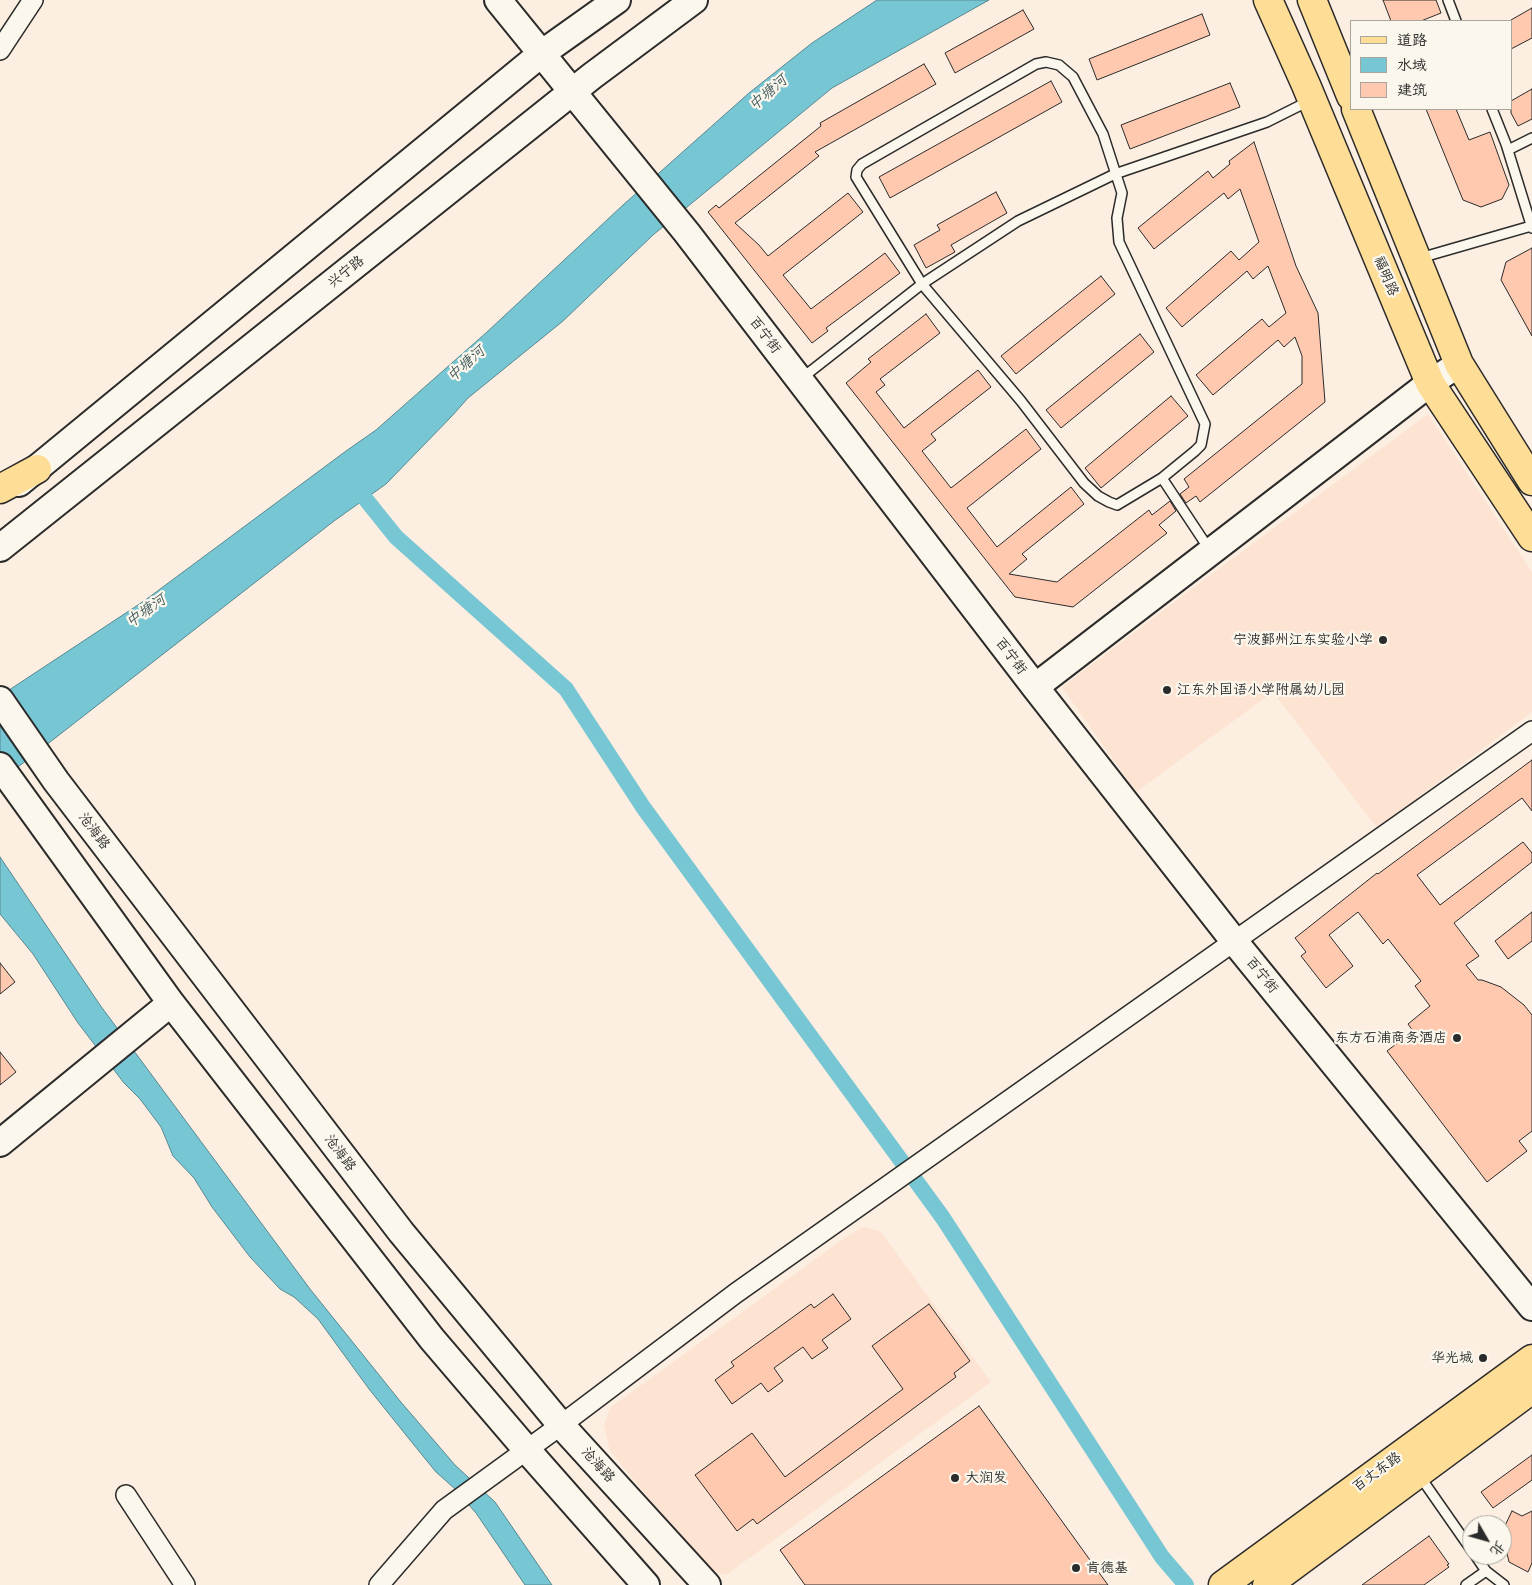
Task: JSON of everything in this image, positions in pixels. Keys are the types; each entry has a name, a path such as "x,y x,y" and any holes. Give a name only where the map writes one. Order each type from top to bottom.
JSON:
{"main road":[{"name":"百宁街","path":"498,0 687,233 1035,687 1234,941 1532,1307"},
{"path":"0,499 541,54 617,0"},
{"name":"兴宁路","path":"0,548 572,92 694,0"},
{"name":"福明路","path":"1268,0 1430,382 1532,537"},
{"path":"1312,0 1350,94"},
{"path":"1356,110 1459,364 1532,481"},
{"path":"1035,687 1430,382 1459,364"},
{"path":"0,489 37,468"},
{"name":"沧海路","path":"0,700 56,781 400,1232 561,1425 706,1585"},
{"path":"0,766 171,1003 432,1339 646,1585"},
{"path":"0,1143 171,1003"},
{"name":"百丈东路","path":"1229,1580 1532,1359"},
{"name":"百丈东路","path":"1267,1585 1532,1389"}],"street":[{"path":"0,50 33,0"},
{"path":"379,1585 444,1510 526,1449 736,1294 1532,731"},
{"path":"126,1495 185,1585"}],"lane":[{"path":"1448,0 1456,20"},
{"path":"1046,62 1058,66 1073,77 1103,134 1122,193 1117,218 1119,242 1205,424 1201,445 1162,478 1118,505 1098,496 1084,483 1021,401 922,284 856,177 857,170 862,164 1036,64 1046,62"},
{"path":"799,379 922,284 1018,221 1116,174 1267,122 1312,100"},
{"path":"1416,259 1531,227 1508,150 1492,110"},
{"path":"1508,150 1532,138"},
{"path":"1162,478 1210,552"},
{"path":"1418,1473 1462,1536"},
{"path":"1482,1565 1486,1571 1504,1585"},
{"path":"1466,1585 1486,1571"}],"shaded area":[{"name":"宁波鄞州江东实验小学","path":"1428,414 1532,572 1532,712 1377,828 1273,692 1136,792 1062,687"},
{"path":"863,1227 880,1231 991,1382 726,1575 708,1570 610,1451 604,1424 611,1407 846,1237"}],"water":[{"name":"中塘河","path":"877,0 989,0 832,88 653,235 563,321 468,398 386,484 334,521 0,781 0,696 144,601 376,430 487,332 623,205 749,93 812,43"},
{"path":"0,857 100,1005 310,1289 400,1401 455,1465 495,1502 552,1585 525,1585 476,1513 454,1488 436,1472 414,1445 369,1389 318,1319 294,1297 280,1289 250,1257 212,1207 194,1178 173,1156 161,1127 78,1023 33,954 0,914"}],"building":[{"path":"1383,0 1436,0 1441,13 1424,20 1391,20"},
{"path":"1532,8 1532,38 1512,48 1512,20"},
{"path":"1023,10 1034,29 955,73 945,53"},
{"path":"1202,14 1210,35 1097,80 1089,59"},
{"path":"924,64 936,84 815,152 819,156 735,223 768,256 848,193 863,212 783,275 811,309 885,253 900,273 826,328 828,331 812,343 708,212 716,205 719,208 821,126 820,123"},
{"path":"1051,81 1062,102 890,198 879,177"},
{"path":"1230,83 1240,107 1130,149 1121,125"},
{"path":"1532,89 1532,119 1518,126 1511,113 1512,100"},
{"path":"1426,110 1456,110 1469,140 1490,132 1509,185 1502,199 1481,207 1463,200"},
{"path":"1254,142 1296,266 1318,313 1325,402 1200,502 1196,496 1186,503 1180,494 1189,487 1184,479 1302,384 1302,356 1295,337 1284,347 1278,340 1213,395 1196,375 1262,319 1269,327 1286,313 1268,266 1253,279 1247,271 1182,327 1166,308 1231,251 1239,260 1259,242 1240,189 1228,199 1224,193 1154,249 1138,228 1208,171 1213,178 1230,164 1229,161"},
{"path":"996,192 1007,213 951,245 955,252 926,268 914,245 940,230 937,225"},
{"path":"1532,248 1532,336 1501,280 1506,262"},
{"path":"1101,276 1115,294 1016,374 1001,356"},
{"path":"926,314 940,333 880,379 885,385 876,392 904,428 978,370 991,387 931,434 936,440 922,451 951,488 1026,429 1041,449 967,508 997,547 1071,487 1084,504 1022,554 1027,559 1009,574 1057,582 1149,510 1152,515 1170,501 1176,511 1159,525 1167,533 1073,607 1015,597 846,383 871,362 868,359"},
{"path":"1140,334 1154,352 1061,428 1046,410"},
{"path":"1171,396 1188,416 1101,488 1085,468"},
{"path":"1532,760 1532,811 1522,798 1417,875 1440,905 1523,842 1532,853 1532,862 1454,923 1479,956 1466,965 1478,980 1501,987 1524,1005 1532,1015 1532,1131 1519,1141 1527,1151 1487,1182 1387,1051 1413,1031 1408,1024 1430,1006 1415,986 1421,981 1388,939 1383,944 1358,912 1329,935 1353,966 1326,988 1301,956 1306,952 1295,938 1377,873"},
{"path":"1532,912 1532,941 1508,959 1495,941"},
{"path":"0,963 15,982 0,994"},
{"path":"0,1052 16,1072 0,1085"},
{"path":"833,1294 851,1319 822,1340 828,1348 812,1359 803,1347 774,1368 783,1381 768,1392 761,1383 732,1404 715,1380 734,1366 731,1362 811,1304 814,1308"},
{"path":"929,1304 970,1361 954,1373 956,1377 757,1524 753,1519 737,1531 695,1475 752,1433 785,1477 903,1389 872,1346"},
{"name":"大润发","path":"979,1406 1108,1585 805,1585 780,1550"},
{"path":"1532,1455 1532,1480 1493,1508 1481,1492"},
{"path":"1512,1511 1522,1516 1532,1511 1532,1563 1528,1572 1512,1564 1512,1515 1510,1515"},
{"path":"1429,1536 1449,1564 1447,1565 1449,1567 1424,1585 1362,1585"}],"waterway":[{"path":"351,481 396,537 566,689 643,807 943,1218 1162,1557 1186,1585"}],"place":[{"name":"宁波鄞州江东实验小学","path":"1383,640"},
{"name":"江东外国语小学附属幼儿园","path":"1167,690"},
{"name":"东方石浦商务酒店","path":"1457,1038"},
{"name":"华光城","path":"1483,1358"},
{"name":"大润发","path":"955,1478"},
{"name":"肯德基","path":"1076,1568"}]}
